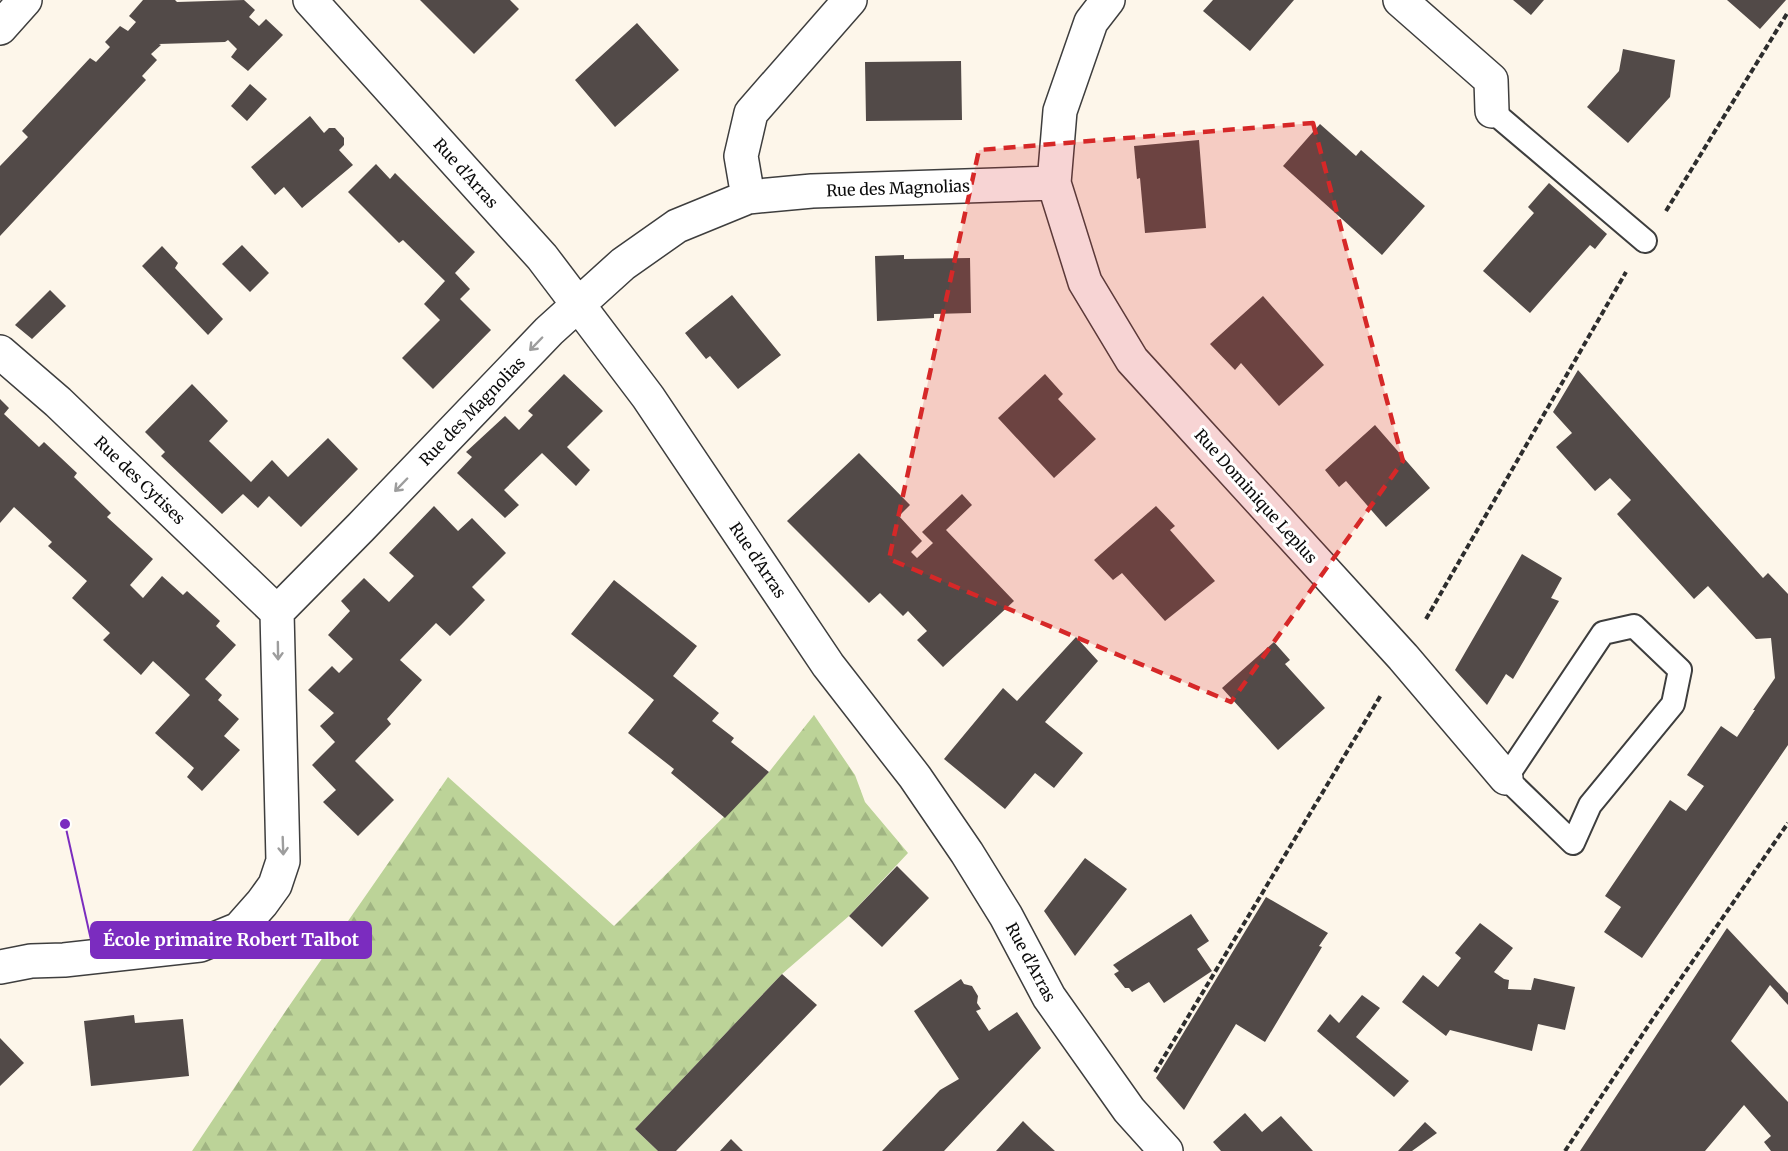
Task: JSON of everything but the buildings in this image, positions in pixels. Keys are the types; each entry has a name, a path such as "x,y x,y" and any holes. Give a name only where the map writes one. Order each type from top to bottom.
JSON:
{"street":[{"path":"0,28 25,0"},
{"name":"Rue d'Arras","path":"310,0 542,257 648,397 828,665 915,777 967,853 1006,916 1049,997 1129,1110 1166,1151"},
{"path":"748,197 741,156 751,113 850,0"},
{"path":"1054,183 1060,111 1091,22 1108,0"},
{"path":"1400,0 1491,80 1492,111"},
{"name":"Rue des Magnolias","path":"277,612 549,330 623,264 677,226 748,197 812,191 1054,183"},
{"name":"Rue Dominique Leplus","path":"1054,183 1085,282 1132,360 1403,657 1506,778"},
{"name":"Rue des Cytises","path":"0,352 58,402 277,612"},
{"path":"0,967 31,961 64,960 200,945 239,929 262,903 275,885 283,861 277,612"}],"lane":[{"path":"1492,111 1645,241"},
{"path":"1634,626 1680,670 1673,704 1590,805 1573,843 1506,778 1603,633 1634,626"}],"path":[{"path":"1129,1110 1151,1079 1403,657 1645,241 1661,219 1788,12"},
{"path":"1565,1151 1788,823"}],"highlighted area":[{"path":"1313,123 1403,461 1231,702 889,559 979,150"}],"green space":[{"path":"814,715 855,775 865,802 908,853 849,916 782,974 635,1129 658,1151 192,1151 287,1009 448,777 614,926 769,772"}],"place":[{"name":"École primaire Robert Talbot","path":"65,824"}]}
